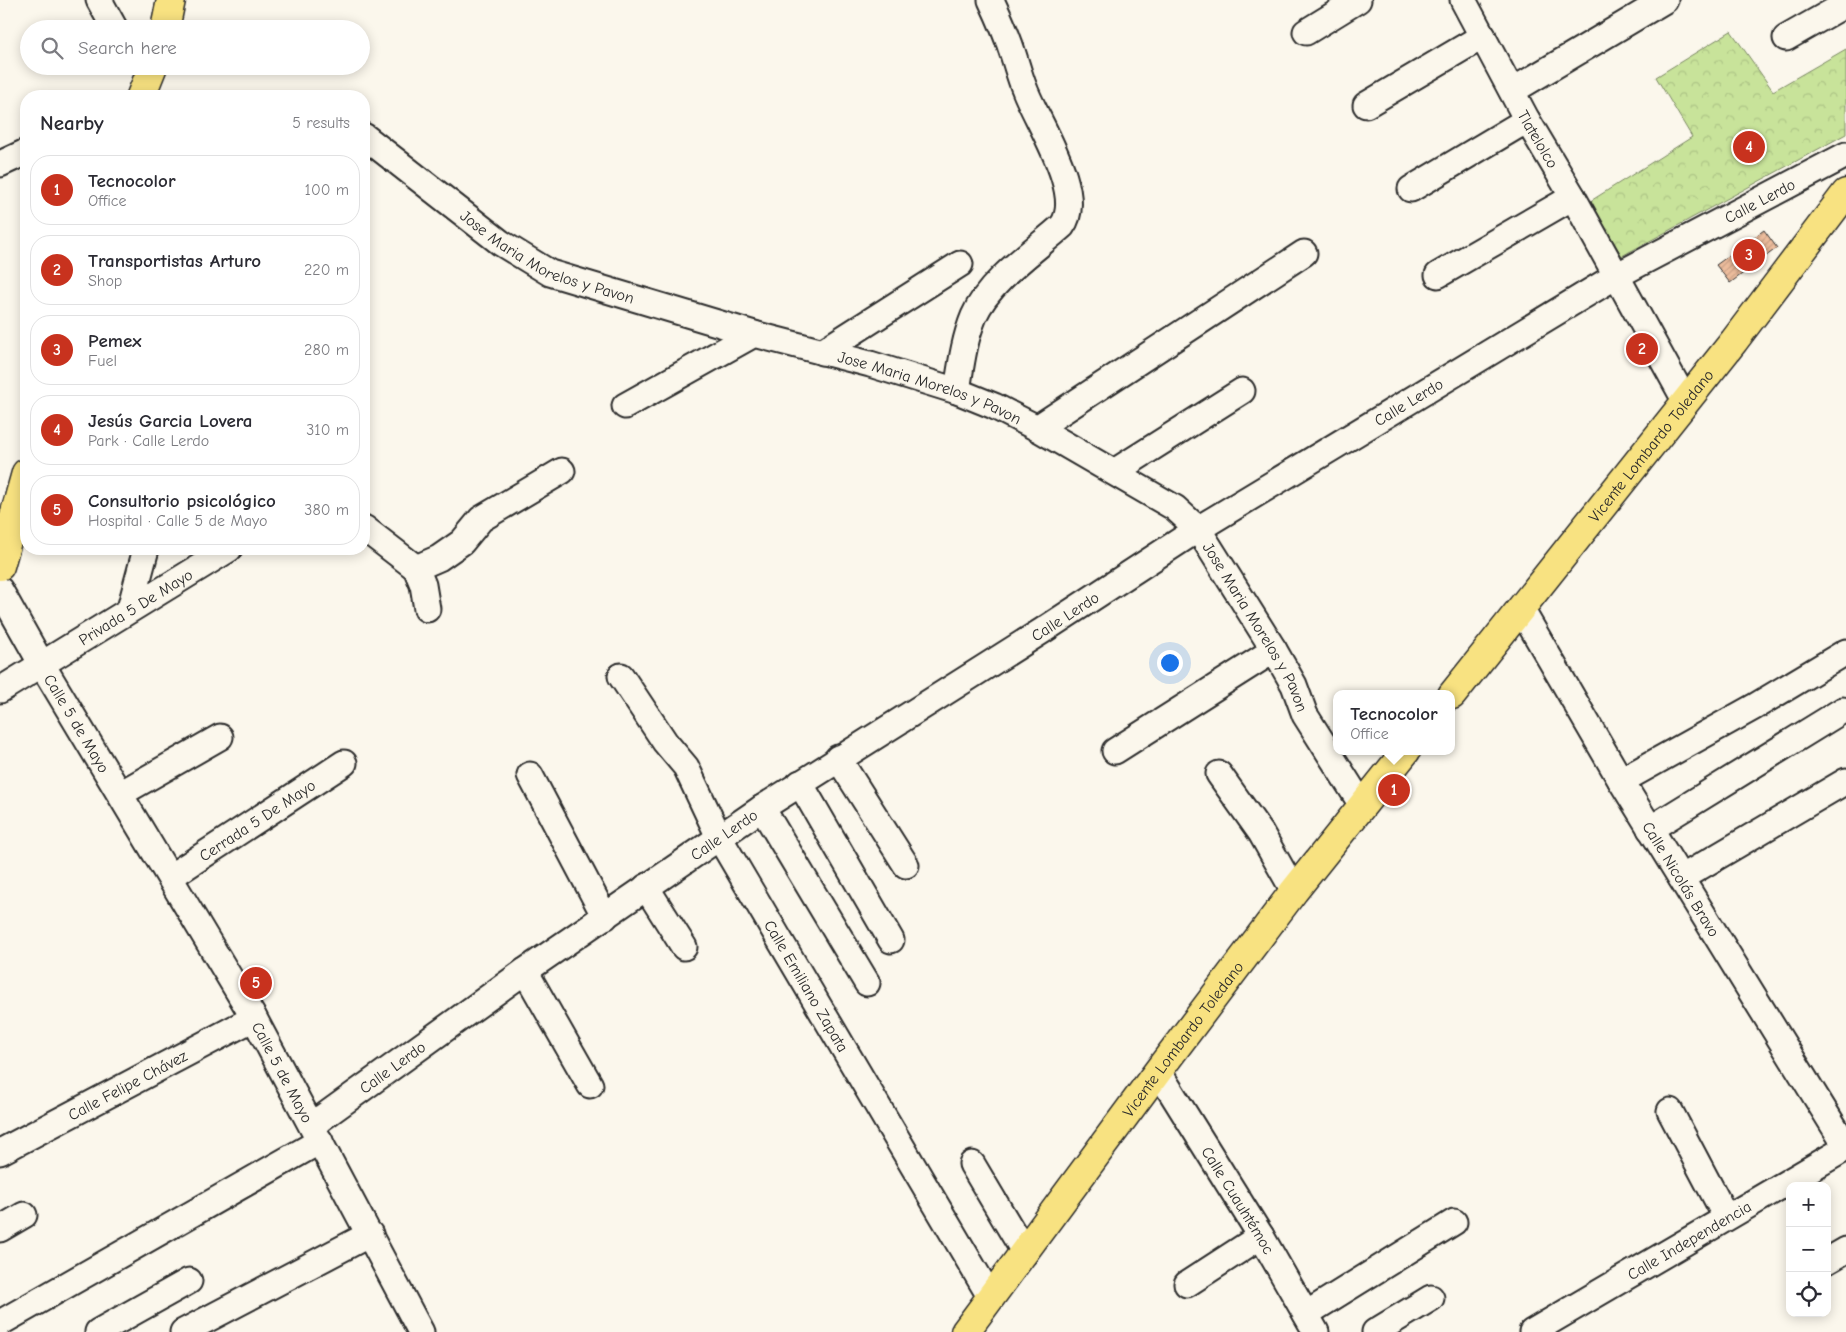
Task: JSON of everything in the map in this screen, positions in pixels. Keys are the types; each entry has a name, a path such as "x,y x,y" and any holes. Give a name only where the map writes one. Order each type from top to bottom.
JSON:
{"main road":[{"path":"167,20 171,0"},
{"name":"Vicente Lombardo Toledano","path":"1455,691 1686,402 1846,193"},
{"path":"0,566 20,494"},
{"name":"Vicente Lombardo Toledano","path":"965,1332 1294,891 1403,755"}],"street":[{"path":"99,0 110,20"},
{"path":"956,391 967,337 975,314 989,291 1062,226 1069,213 1068,196 1062,172 1047,135 1025,91 991,0"},
{"path":"1306,32 1358,0"},
{"path":"1512,91 1666,0"},
{"name":"Tlatelolco","path":"1467,1 1527,120 1573,197 1686,402"},
{"path":"1786,38 1846,4"},
{"path":"1366,105 1483,36"},
{"path":"1411,189 1527,120"},
{"name":"Jose Maria Morelos y Pavon","path":"370,141 500,243 550,273 754,334 956,391 994,406 1037,428 1175,508 1198,529 1274,650 1294,685 1305,715 1362,805"},
{"path":"0,164 20,155"},
{"name":"Calle Lerdo","path":"0,1323 316,1133 526,971 719,837 838,758 1042,632 1198,529 1616,276 1846,155"},
{"path":"1438,276 1573,197"},
{"path":"1037,428 1304,253"},
{"path":"822,352 960,264"},
{"path":"625,406 754,334"},
{"path":"1114,472 1242,391"},
{"path":"416,568 439,558 462,542 481,519 562,471"},
{"path":"370,533 416,568 423,585 427,609"},
{"path":"130,609 144,555"},
{"name":"Privada 5 De Mayo","path":"41,663 219,555"},
{"name":"Calle 5 de Mayo","path":"0,590 41,663 254,1018 421,1332"},
{"name":"Calle Nicolás Bravo","path":"1521,610 1650,829 1846,1147"},
{"path":"1115,751 1274,650"},
{"path":"1621,781 1736,717 1846,652"},
{"name":"Calle 5 de Mayo","path":"0,690 41,663"},
{"name":"Calle Emiliano Zapata","path":"621,676 665,742 686,767 719,837 991,1298"},
{"path":"1650,829 1843,710"},
{"path":"120,794 220,737"},
{"path":"838,758 906,866"},
{"name":"Cerrada 5 De Mayo","path":"170,877 344,763"},
{"path":"1219,774 1261,833 1294,891"},
{"path":"530,775 605,917"},
{"path":"1681,878 1846,781"},
{"path":"800,783 891,940"},
{"path":"762,808 867,983"},
{"path":"646,887 684,947"},
{"path":"526,971 590,1085"},
{"name":"Calle Felipe Chávez","path":"0,1152 254,1018"},
{"name":"Calle Cuauhtémoc","path":"1158,1071 1261,1236 1311,1323"},
{"path":"1670,1111 1726,1217"},
{"name":"Calle Independencia","path":"1532,1332 1846,1147"},
{"path":"972,1164 1025,1253"},
{"path":"0,1229 24,1215"},
{"path":"1311,1323 1454,1222"},
{"path":"183,1332 370,1234"},
{"path":"1186,1284 1261,1236"},
{"path":"1831,1259 1846,1250"},
{"path":"98,1332 189,1281"},
{"path":"1375,1332 1431,1298"}],"green space":[{"path":"1731,31 1773,91 1846,49 1846,134 1622,256 1589,202 1692,137 1656,77"}],"building":[{"path":"1764,230 1777,248 1730,283 1716,265"}],"place":[{"name":"Jesús Garcia Lovera","path":"1749,147"},
{"name":"Pemex","path":"1749,255"},
{"name":"Transportistas Arturo","path":"1642,349"},
{"name":"Tecnocolor","path":"1394,790"},
{"name":"Consultorio psicológico","path":"256,983"}]}
